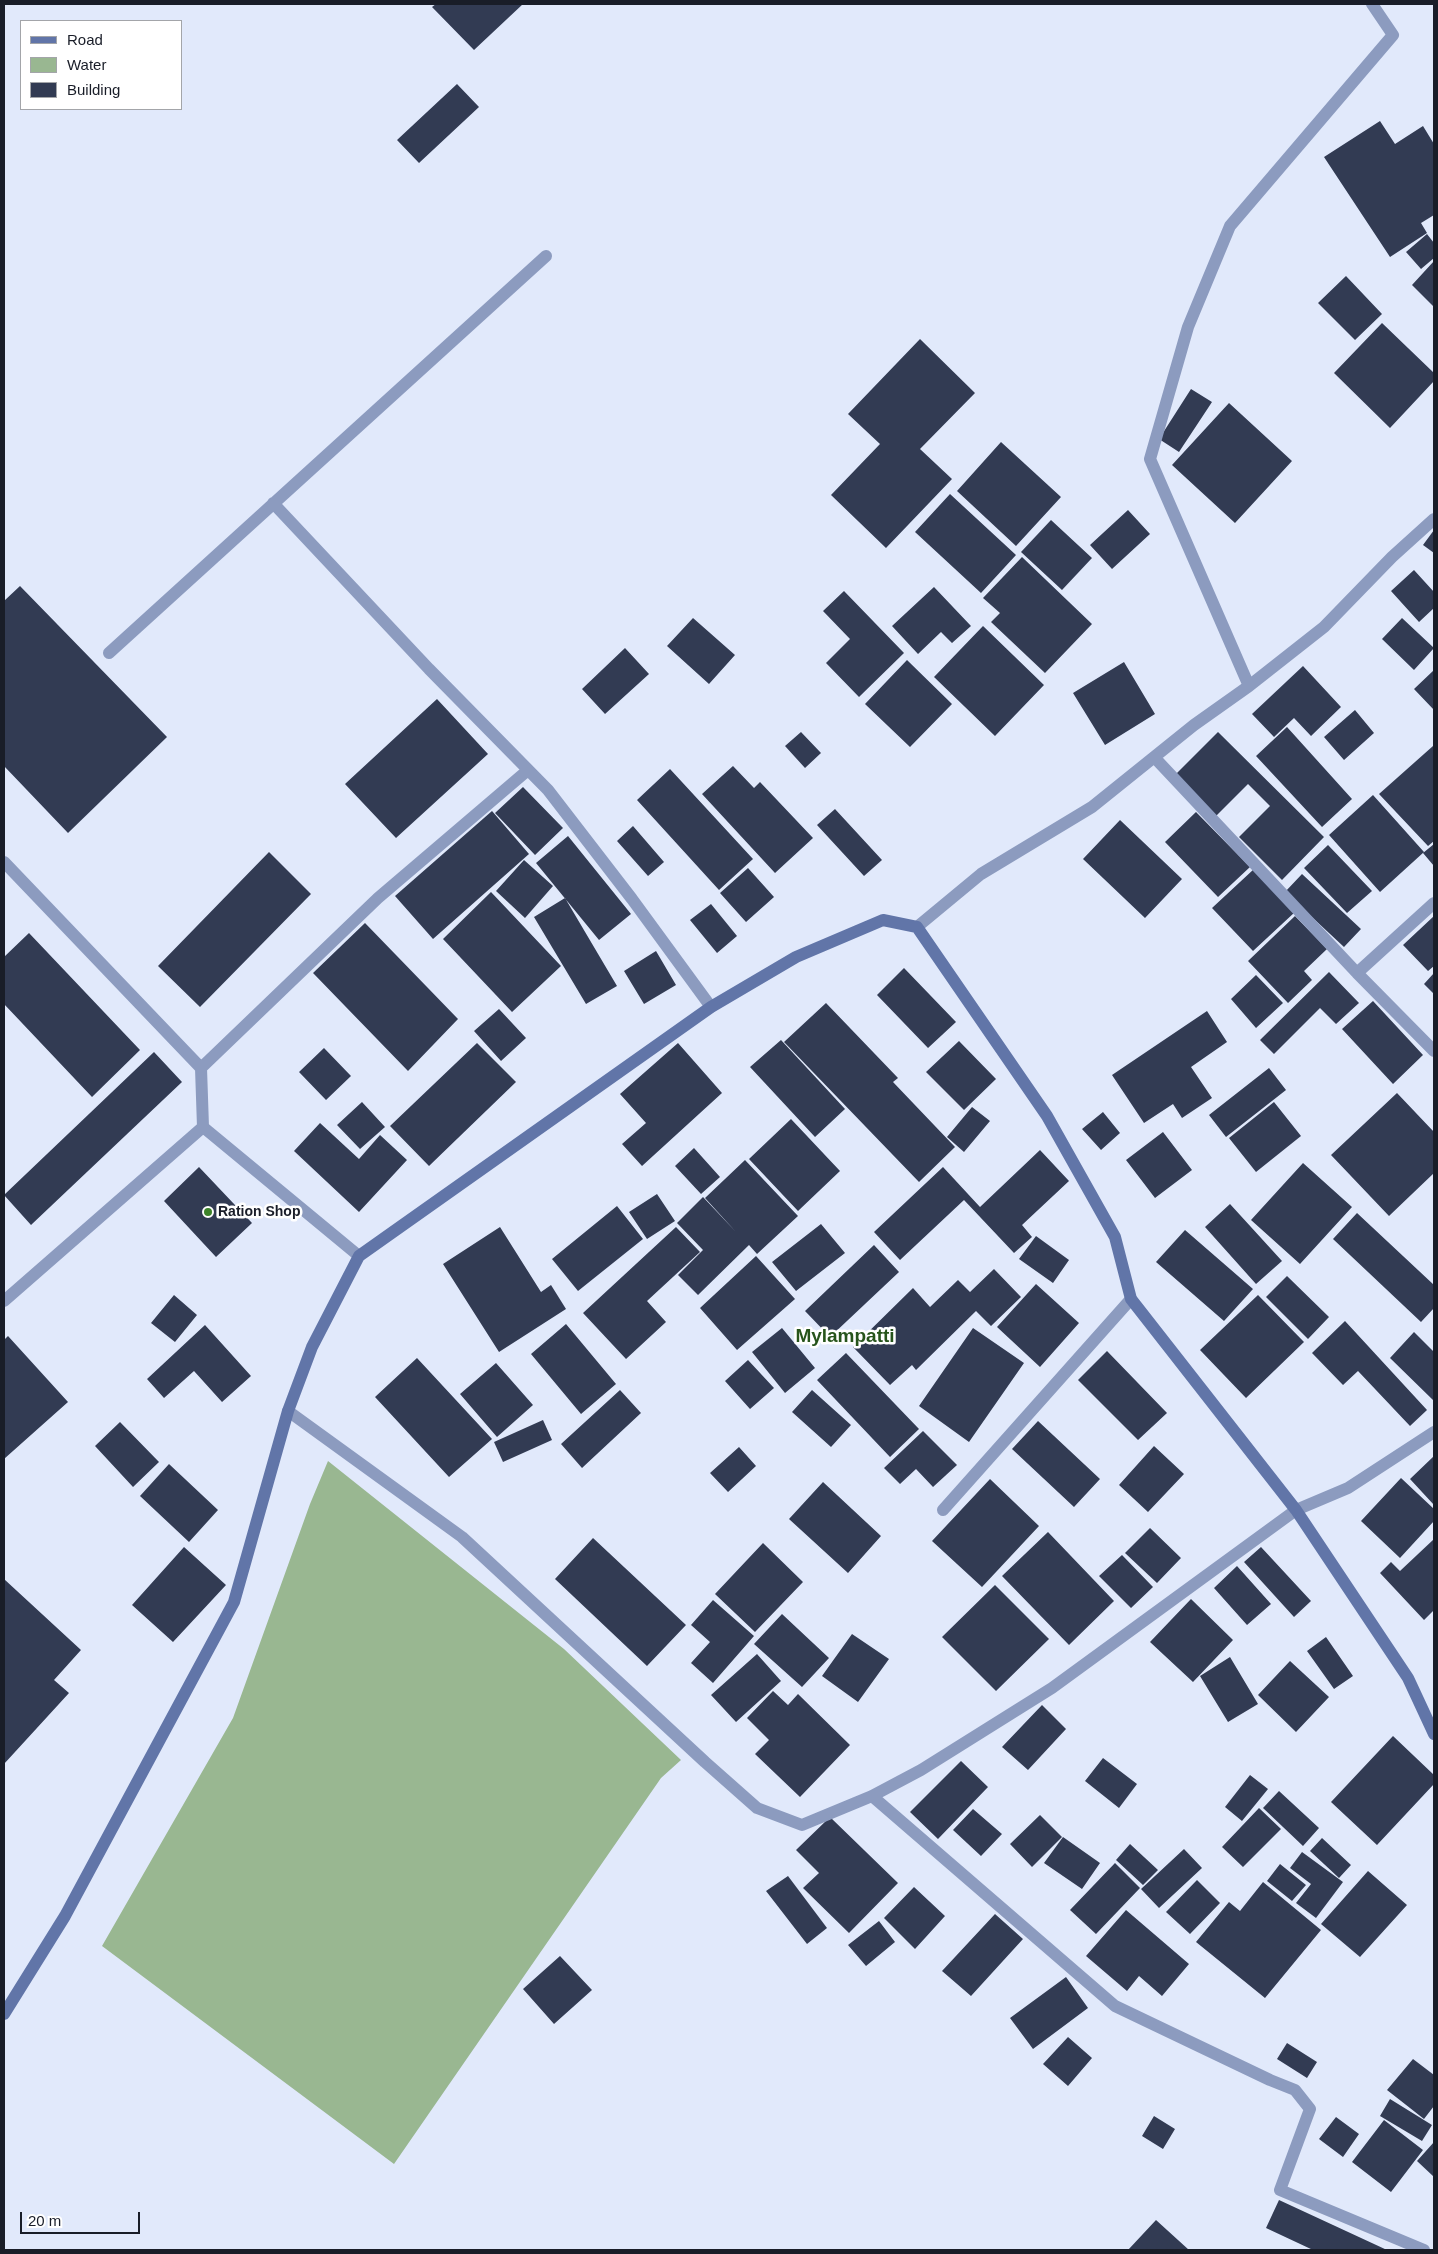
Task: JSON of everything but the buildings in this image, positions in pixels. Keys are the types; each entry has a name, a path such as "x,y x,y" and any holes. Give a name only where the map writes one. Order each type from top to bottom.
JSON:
{"street":[{"path":"1249,686 1150,459 1188,328 1230,226 1393,35 1372,4"},
{"path":"109,653 546,256"},
{"path":"273,504 429,669 548,790 632,899 711,1008"},
{"path":"917,928 981,874 1092,807 1194,725 1249,686 1324,628 1392,557 1434,520"},
{"path":"1154,756 1357,973 1434,1051"},
{"path":"201,1068 378,898 528,770"},
{"path":"4,862 201,1068 203,1127 359,1256"},
{"path":"1357,973 1434,903"},
{"path":"4,2014 65,1916 234,1602 288,1411 312,1347 359,1256 711,1008 796,957 883,920 917,928 1047,1116 1115,1237 1131,1299 1296,1510 1408,1678 1434,1734"},
{"path":"4,1301 203,1127"},
{"path":"943,1510 1131,1299"},
{"path":"288,1411 462,1538 705,1762 758,1808 802,1825 872,1796 921,1770 1052,1688 1296,1510 1348,1488 1434,1432"},
{"path":"872,1796 1115,2006 1270,2080 1295,2090 1310,2109 1280,2190 1424,2250"},
{"path":"1431,2250 1434,2247"}],"water":[{"path":"328,1461 564,1649 681,1760 661,1778 394,2164 102,1946 233,1718 310,1504"}],"place":[{"name":"Ration Shop","path":"208,1212"}],"district":[{"name":"Mylampatti","path":"845,1337"}]}
